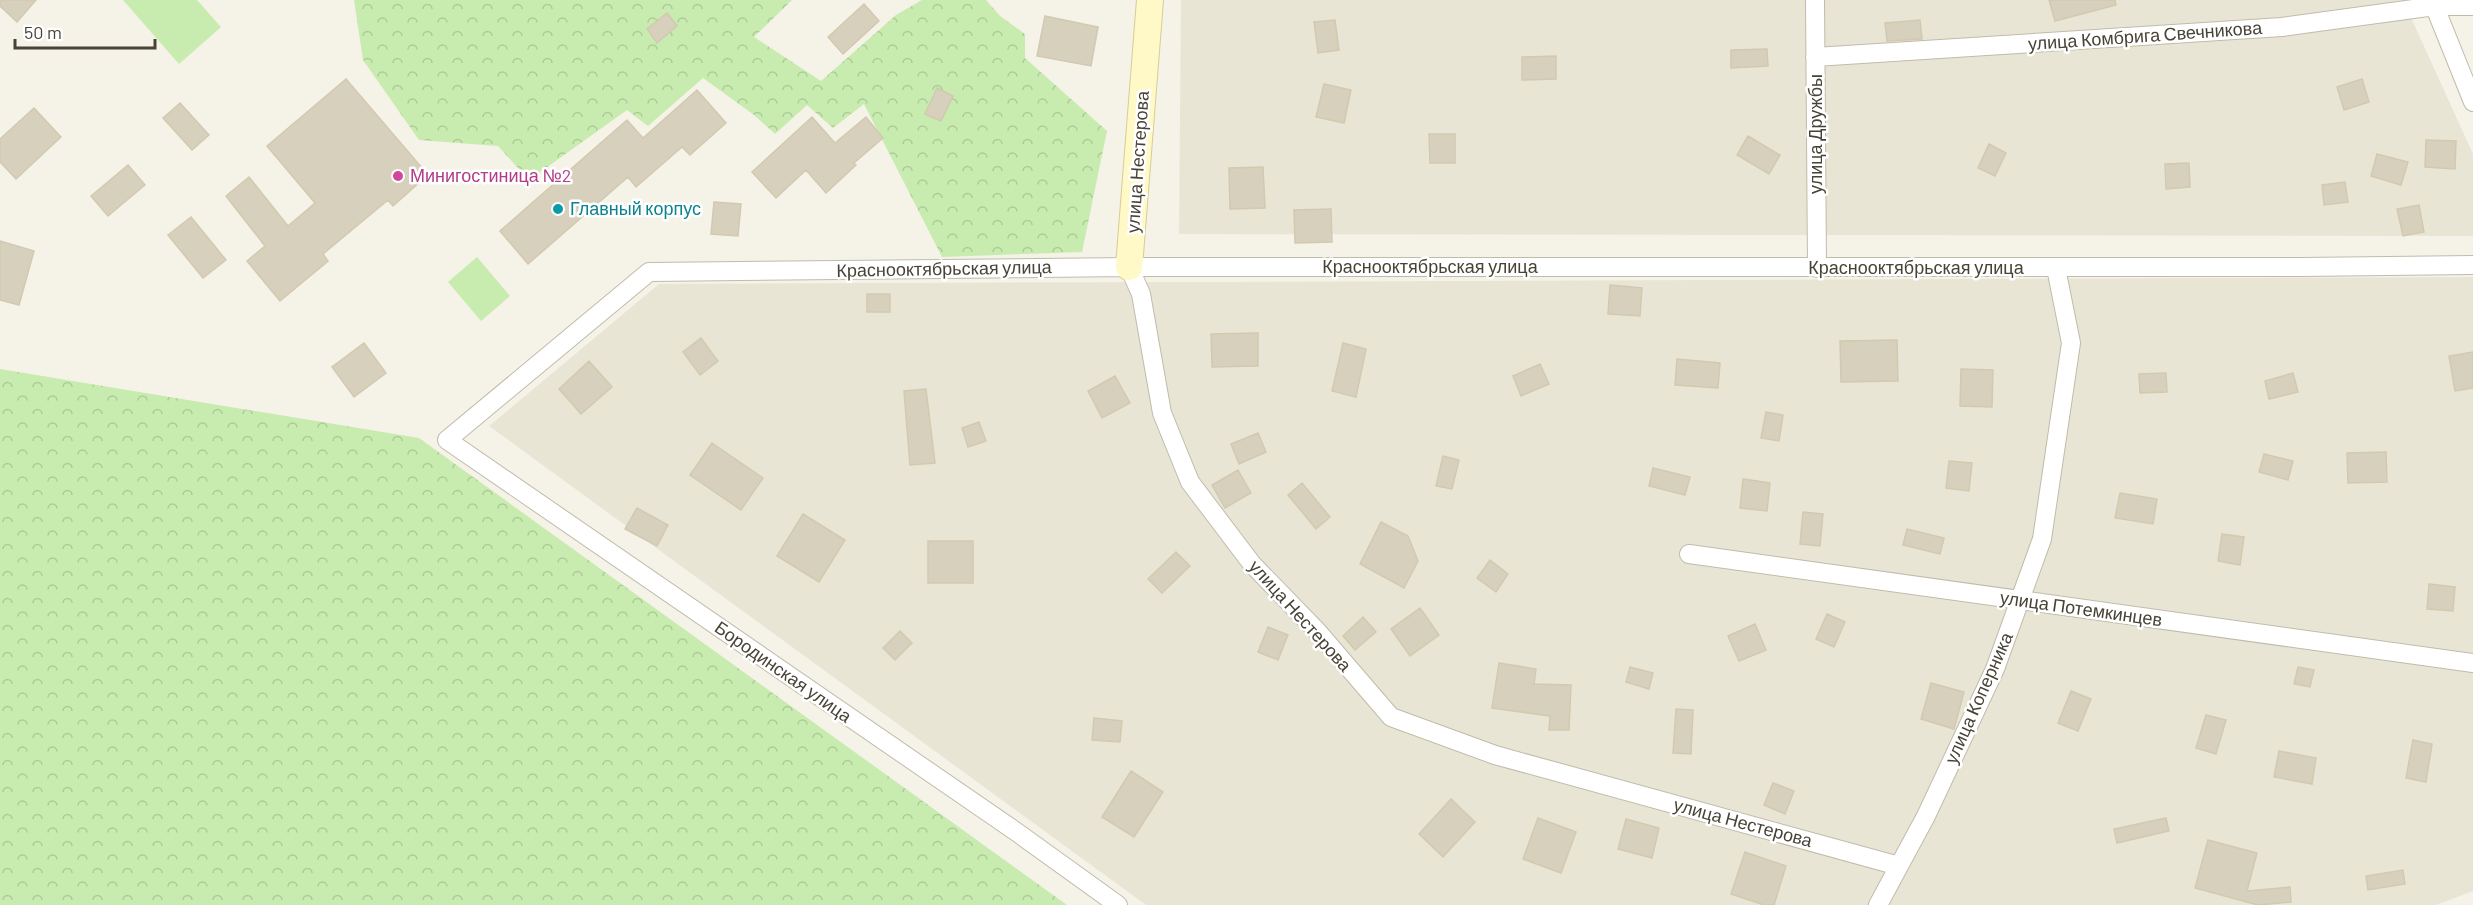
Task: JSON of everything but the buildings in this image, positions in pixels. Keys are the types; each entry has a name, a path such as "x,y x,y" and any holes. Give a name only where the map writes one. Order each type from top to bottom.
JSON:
{"street":[{"name":"улица Нестерова","path":"1150,0 1130,267 1141,294 1162,413 1190,482 1252,564 1318,632 1391,717 1495,754 1899,866"},
{"name":"улица Дружбы","path":"1815,0 1817,268"},
{"name":"улица Комбрига Свечникова","path":"1815,57 2282,27 2434,3 2473,6"},
{"path":"2434,3 2473,102"},
{"name":"Краснооктябрьская улица","path":"447,440 649,272 1130,267 2056,268 2473,265"},
{"name":"улица Коперника","path":"1878,905 1926,816 1995,669 2042,539 2070,343 2056,268"},
{"name":"Бородинская улица","path":"447,440 1118,905"},
{"name":"улица Потемкинцев","path":"1689,554 2473,663"}],"shaded area":[{"path":"1181,0 2403,0 2473,154 2473,236 1179,234"},
{"path":"2473,277 2473,891 2436,905 1146,905 489,426 659,284"}],"green space":[{"path":"123,0 197,0 221,27 179,64"},
{"path":"354,0 792,0 754,37 821,81 896,15 922,0 986,0 1000,16 1025,34 1025,58 1107,131 1082,252 942,257 864,104 833,128 807,105 775,134 754,115 703,78 648,126 627,110 529,180 498,146 419,140 363,60"},
{"path":"477,257 510,296 481,321 448,282"},
{"path":"0,369 419,438 1067,905 0,905"}],"place":[{"name":"Минигостиница №2","path":"398,176"},
{"name":"Главный корпус","path":"558,209"}]}
